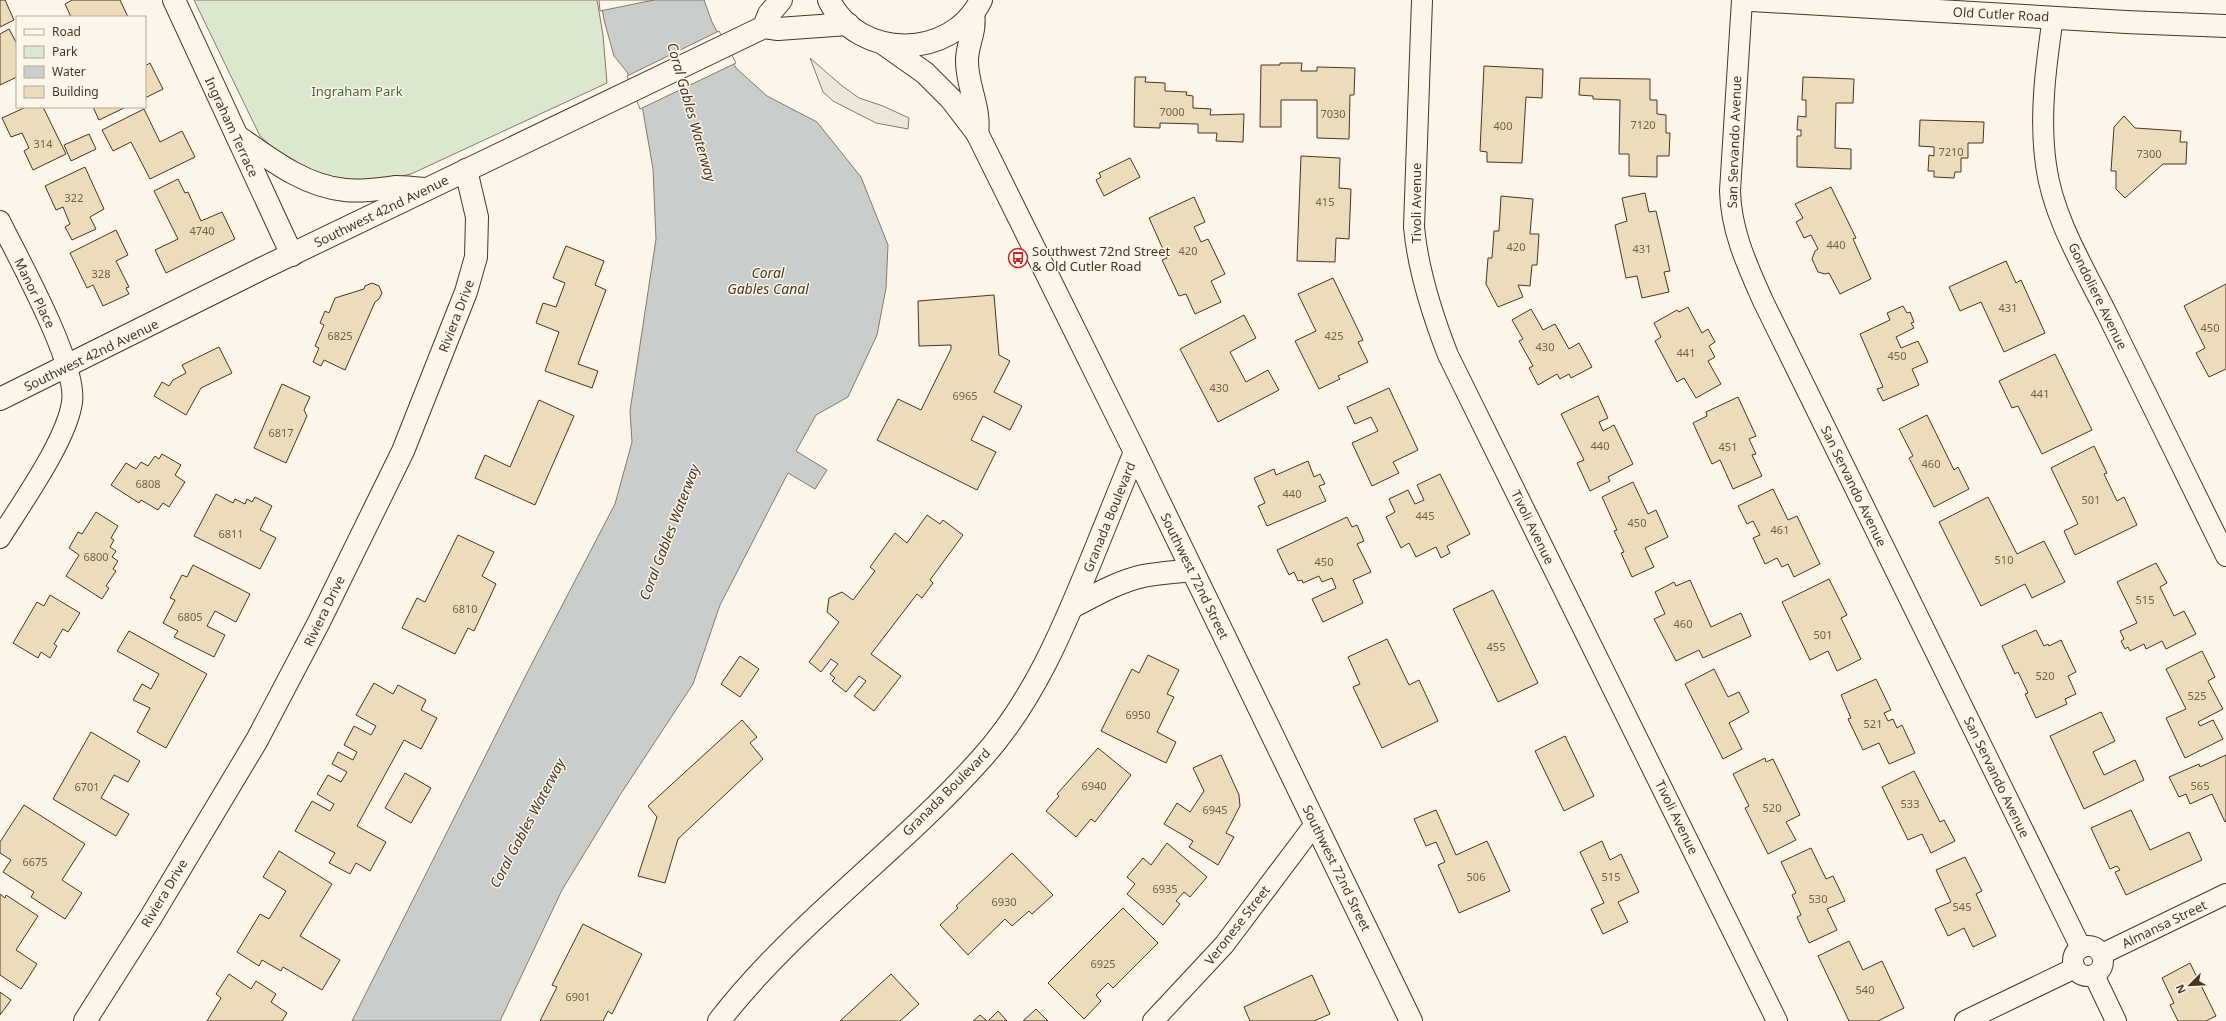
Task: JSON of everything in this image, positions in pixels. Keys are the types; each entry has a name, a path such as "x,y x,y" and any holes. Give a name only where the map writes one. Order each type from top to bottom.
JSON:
{"main road":[{"name":"Ingraham Terrace","path":"174,0 292,254"},
{"path":"781,0 769,14 764,27 778,29 848,24"},
{"path":"829,0 848,24 859,33 884,44 911,46 938,40 956,30 976,8 996,0"},
{"name":"Old Cutler Road","path":"1751,0 2226,26"},
{"name":"Southwest 72nd Street","path":"976,8 975,27 967,58 967,72 979,120 977,133"},
{"name":"Southwest 42nd Avenue","path":"0,399 292,254 764,27"},
{"name":"Southwest 72nd Street","path":"884,44 929,77 951,99 977,133 1135,452 1411,1021"},
{"path":"237,136 300,177 322,186 345,190 398,187 427,189"},
{"name":"Riviera Drive","path":"85,1021 151,917 261,734 319,622 403,451 466,292 476,257 477,217 466,170"},
{"name":"Granada Boulevard","path":"719,1021 798,935 924,816 982,758 1020,708 1036,682 1072,607 1135,452"},
{"path":"1072,607 1105,589 1144,576 1192,570"}],"street":[{"name":"Tivoli Avenue","path":"1422,0 1414,227 1417,255 1440,333 1448,355 1778,1021"},
{"name":"San Servando Avenue","path":"1742,0 1730,191 1730,210 1739,245 1763,301 2081,948"},
{"name":"Gondoliere Avenue","path":"2053,17 2045,85 2044,146 2046,165 2056,204 2081,261 2226,556"},
{"name":"Manor Place","path":"0,221 54,333 66,367 72,391 70,412 48,459 0,538"},
{"name":"Veronese Street","path":"1153,1021 1224,945 1316,824"},
{"name":"Almansa Street","path":"2102,954 2226,894"},
{"path":"2095,947 2102,954 2103,967 2094,976 2085,976 2075,968 2074,955 2081,948 2095,947"},
{"path":"1964,1021 2075,968"},
{"path":"2094,976 2116,1021"}],"green space":[{"name":"Ingraham Park","path":"194,0 597,0 603,35 607,83 411,174 373,182 319,177 282,156 260,136"}],"shaded area":[{"path":"810,58 841,85 859,98 883,106 909,118 908,129 876,123 833,101 823,92"}],"water":[{"name":"Coral Gables Canal","path":"601,0 704,0 712,22 736,68 767,96 817,122 861,177 888,245 886,288 877,335 848,397 816,415 796,451 827,470 815,489 788,473 720,605 693,684 620,795 562,890 500,1021 352,1021 528,671 615,504 632,442 630,411 656,239 653,169 643,111 627,72 614,56 604,20"}],"pier":[{"path":"599,0 654,0 600,11"},
{"path":"719,31 736,63 640,109 627,76"}],"building":[{"path":"0,0 5,0 14,20 0,27"},
{"path":"72,0 120,0 128,16 71,16 65,4"},
{"path":"9,29 16,42 16,77 0,85 0,34"},
{"path":"150,63 163,89 146,98 146,65"},
{"path":"1280,63 1302,63 1301,71 1317,71 1317,67 1355,68 1354,95 1350,95 1349,139 1317,138 1317,100 1281,100 1281,127 1260,127 1261,65 1280,65"},
{"path":"1484,66 1543,69 1542,98 1526,97 1522,163 1487,162 1487,152 1480,151"},
{"path":"1135,77 1146,77 1145,82 1165,83 1165,91 1187,92 1186,95 1193,96 1193,108 1211,109 1210,115 1244,114 1243,142 1216,141 1217,133 1198,133 1198,124 1160,123 1160,128 1134,127"},
{"path":"1803,77 1854,79 1853,103 1836,103 1835,148 1851,149 1851,169 1797,167 1797,136 1801,136 1801,130 1797,130 1798,116 1806,117 1806,100 1802,100"},
{"path":"1580,78 1650,79 1650,100 1657,100 1657,114 1666,115 1666,133 1670,133 1669,156 1657,156 1657,177 1629,176 1629,154 1619,154 1620,100 1593,99 1593,96 1579,95"},
{"path":"24,108 43,108 66,154 33,170 24,151 29,148 22,133 11,137 2,118"},
{"path":"93,108 124,108 99,120"},
{"path":"144,109 160,142 182,131 195,157 150,179 131,142 113,151 102,130"},
{"path":"2124,116 2135,128 2181,131 2180,142 2187,142 2186,164 2163,164 2125,198 2116,189 2116,171 2111,171 2114,127"},
{"path":"1920,120 1984,122 1983,143 1968,143 1968,158 1961,158 1961,172 1955,172 1954,178 1934,177 1934,171 1928,171 1929,155 1934,156 1934,147 1919,146"},
{"path":"89,134 96,149 71,161 64,145"},
{"path":"1301,156 1340,158 1339,188 1351,189 1349,239 1336,238 1335,262 1297,261"},
{"path":"1130,158 1140,177 1104,196 1096,180 1101,177 1099,173"},
{"path":"85,167 104,209 90,217 96,229 72,240 65,227 70,224 63,207 56,210 45,186"},
{"path":"178,179 185,193 188,192 201,221 222,212 235,239 166,273 155,250 178,239 154,191"},
{"path":"1831,187 1856,238 1853,239 1871,279 1840,294 1829,273 1825,274 1818,272 1812,259 1815,251 1818,249 1811,235 1804,238 1796,222 1803,218 1795,204"},
{"path":"1645,193 1649,212 1656,211 1670,271 1664,272 1669,292 1642,298 1637,276 1626,278 1615,225 1627,221 1622,198"},
{"path":"1501,196 1533,199 1530,234 1539,234 1537,265 1532,265 1530,286 1518,285 1523,297 1498,307 1486,284 1488,258 1492,258 1494,231 1499,231"},
{"path":"1194,197 1205,222 1194,227 1201,242 1208,239 1225,274 1211,281 1221,302 1195,314 1186,294 1179,296 1162,260 1167,258 1149,218"},
{"path":"116,230 128,255 116,261 129,287 126,288 129,294 103,306 93,285 87,288 70,253"},
{"path":"566,246 604,261 595,285 606,290 578,364 598,371 592,388 545,371 559,332 536,323 543,303 556,307 565,283 553,278"},
{"path":"2006,261 2016,283 2021,280 2045,333 2004,352 1981,302 1960,311 1949,287"},
{"path":"1333,278 1363,340 1358,342 1368,362 1338,376 1340,379 1319,389 1295,341 1316,331 1298,294"},
{"path":"372,283 379,286 382,293 379,299 375,302 345,370 324,360 321,366 313,362 319,348 315,346 324,325 320,323 325,311 329,313 335,298 364,289 365,286"},
{"path":"2226,284 2226,369 2209,377 2196,353 2205,348 2184,306"},
{"path":"994,295 999,355 1010,361 994,392 1022,406 1010,430 983,416 971,440 996,452 977,490 877,440 898,399 921,410 951,349 951,345 919,346 918,301"},
{"path":"1903,306 1907,313 1910,312 1914,322 1911,323 1914,328 1896,337 1901,348 1918,341 1928,362 1912,369 1919,385 1883,401 1877,389 1883,387 1860,334 1890,320 1887,313"},
{"path":"1688,307 1702,333 1708,329 1715,342 1709,346 1715,357 1708,361 1721,384 1696,398 1684,378 1677,382 1655,341 1661,337 1654,323 1677,310 1679,312"},
{"path":"1531,309 1543,330 1555,324 1569,349 1579,343 1592,367 1571,378 1569,374 1560,379 1557,374 1538,385 1529,368 1533,366 1519,341 1523,339 1512,320"},
{"path":"1244,315 1256,338 1230,352 1246,382 1268,370 1279,390 1218,422 1180,349"},
{"path":"219,347 232,373 201,388 186,415 154,396 162,382 169,386 173,380 186,373 182,365"},
{"path":"2055,354 2092,430 2042,454 2018,406 2012,408 1999,381"},
{"path":"282,384 310,397 304,410 307,416 286,463 254,448"},
{"path":"1389,388 1418,450 1393,462 1399,473 1372,486 1352,443 1378,431 1371,417 1355,424 1347,407"},
{"path":"1598,396 1608,418 1599,422 1603,431 1614,425 1633,464 1608,477 1610,481 1590,491 1577,463 1584,460 1561,414"},
{"path":"1738,397 1756,436 1749,439 1756,454 1752,455 1762,476 1733,489 1720,460 1712,464 1693,423 1707,416 1706,412"},
{"path":"539,400 574,416 535,505 475,478 485,455 510,467"},
{"path":"1927,415 1954,470 1958,467 1969,489 1934,507 1909,458 1913,456 1899,429"},
{"path":"2094,446 2107,473 2104,474 2117,501 2124,497 2137,525 2075,555 2064,531 2078,524 2051,468"},
{"path":"162,454 181,465 175,475 185,482 169,507 163,503 158,510 141,500 139,503 111,485 126,463 136,469 141,462 148,466 155,456 159,459"},
{"path":"1308,461 1314,477 1320,474 1325,484 1319,486 1326,501 1267,526 1258,506 1265,503 1254,478 1274,469 1276,475"},
{"path":"1440,474 1470,534 1447,546 1450,553 1441,558 1436,547 1416,557 1409,543 1401,548 1386,517 1395,512 1389,499 1408,490 1415,504 1424,500 1417,485"},
{"path":"1633,482 1648,514 1656,510 1668,537 1645,548 1654,567 1632,577 1621,553 1624,552 1614,531 1617,530 1602,497"},
{"path":"1773,489 1788,520 1797,516 1820,564 1794,577 1788,564 1782,567 1777,558 1765,564 1753,538 1760,535 1753,521 1747,524 1738,506"},
{"path":"216,494 233,503 235,499 245,504 247,499 252,502 255,497 272,506 260,530 276,538 260,569 194,536"},
{"path":"1988,497 2017,554 2044,541 2065,582 2032,598 2025,584 1981,606 1939,522"},
{"path":"96,512 118,526 111,538 114,540 110,547 116,551 112,557 118,561 113,569 116,571 106,586 109,588 102,599 66,576 79,555 69,548 78,532 82,534"},
{"path":"927,515 940,524 943,520 963,535 930,580 933,583 922,598 917,594 871,654 901,676 874,711 854,696 866,681 859,676 846,692 832,681 835,678 830,674 838,664 831,659 821,672 809,662 839,622 827,612 829,598 842,592 853,600 875,571 870,567 895,533 907,543"},
{"path":"1347,517 1352,527 1357,525 1364,541 1357,544 1371,572 1353,580 1363,603 1323,622 1312,599 1336,588 1332,578 1322,582 1319,576 1303,583 1302,580 1298,581 1294,572 1289,575 1277,550"},
{"path":"458,535 494,552 482,576 496,584 474,631 468,628 455,654 402,628 417,598 425,602"},
{"path":"2156,563 2167,583 2160,587 2174,616 2184,611 2196,634 2166,649 2162,641 2146,649 2144,644 2130,651 2128,647 2125,649 2121,641 2124,639 2120,631 2137,623 2117,582"},
{"path":"193,565 250,594 236,622 215,611 207,626 225,635 214,657 174,637 178,631 163,623 175,600 170,598 182,575 187,577"},
{"path":"1829,579 1847,615 1841,618 1861,659 1837,671 1828,651 1810,660 1782,602"},
{"path":"1690,580 1711,627 1741,613 1751,636 1703,658 1699,650 1676,661 1654,619 1665,614 1655,592 1674,582 1676,586"},
{"path":"1493,590 1538,683 1498,702 1453,609"},
{"path":"50,595 80,613 68,632 63,629 54,644 57,646 50,658 41,652 38,658 13,643 37,602 44,606"},
{"path":"2036,630 2044,646 2048,644 2049,646 2061,640 2076,672 2068,676 2076,694 2065,699 2067,704 2036,718 2025,694 2028,693 2018,672 2015,674 2002,646"},
{"path":"129,631 207,674 166,748 137,732 150,708 133,700 142,684 151,689 159,674 117,651"},
{"path":"1387,639 1409,685 1419,680 1438,721 1382,748 1353,687 1360,684 1348,657"},
{"path":"2202,651 2215,677 2208,681 2223,709 2198,722 2200,726 2213,720 2223,739 2185,758 2166,718 2186,709 2166,669"},
{"path":"1148,655 1179,670 1167,694 1174,697 1157,732 1176,742 1166,763 1101,731 1132,669 1139,673"},
{"path":"740,656 759,669 740,697 721,684"},
{"path":"1714,669 1728,697 1739,692 1749,712 1729,723 1742,749 1723,759 1685,684"},
{"path":"1876,679 1891,710 1884,713 1888,721 1893,719 1897,728 1902,725 1915,753 1889,764 1879,743 1863,750 1848,719 1851,718 1841,695"},
{"path":"374,683 393,694 398,685 426,700 421,710 437,718 421,749 404,740 357,826 386,842 370,871 356,863 350,874 329,863 335,853 295,831 312,801 330,811 334,804 317,794 328,775 341,782 347,772 332,764 338,752 353,760 357,752 344,745 354,726 371,735 376,726 356,715"},
{"path":"2101,712 2115,741 2093,752 2104,775 2135,760 2144,780 2084,809 2050,736"},
{"path":"742,720 757,737 750,743 763,759 678,839 665,883 638,876 657,817 648,806"},
{"path":"91,732 140,761 128,782 114,775 101,798 129,814 116,836 53,799"},
{"path":"1565,736 1594,796 1564,811 1535,751"},
{"path":"1098,748 1131,775 1095,822 1091,819 1076,837 1046,811 1059,796 1057,794"},
{"path":"1221,755 1239,795 1240,806 1226,833 1234,837 1218,865 1189,847 1193,841 1164,824 1177,803 1190,812 1204,791 1193,768"},
{"path":"2226,755 2225,822 2212,794 2190,804 2186,794 2179,797 2169,777 2199,764 2200,767"},
{"path":"1765,758 1766,762 1773,759 1800,815 1786,822 1796,840 1768,854 1745,808 1749,806 1733,774"},
{"path":"1914,771 1940,822 1944,820 1955,841 1931,853 1922,834 1908,840 1882,787"},
{"path":"405,773 431,788 411,823 385,808"},
{"path":"24,805 85,844 62,880 82,893 65,919 31,897 34,892 3,872 11,860 0,853 0,842"},
{"path":"1436,810 1456,855 1487,841 1510,891 1459,913 1438,865 1445,862 1436,842 1426,846 1414,819"},
{"path":"2131,810 2150,850 2189,832 2202,860 2126,895 2115,872 2120,870 2117,866 2110,869 2091,828"},
{"path":"1602,841 1610,860 1621,854 1639,892 1618,902 1628,922 1603,934 1591,909 1604,903 1580,852"},
{"path":"1167,843 1207,877 1190,897 1184,892 1176,901 1180,904 1163,925 1127,894 1135,884 1127,877 1143,858 1151,865"},
{"path":"1811,848 1826,879 1833,876 1845,901 1827,909 1837,930 1809,943 1797,917 1801,915 1792,895 1796,893 1781,862"},
{"path":"279,851 332,884 300,936 340,960 322,990 283,967 281,971 262,960 259,966 237,952 260,914 269,919 286,891 263,877"},
{"path":"1012,853 1053,895 1032,914 1029,911 1012,926 1005,919 968,955 940,925 958,908 956,906"},
{"path":"1965,857 1982,891 1976,894 1996,936 1973,947 1964,928 1948,936 1935,909 1951,902 1936,870"},
{"path":"0,894 5,898 6,895 38,916 16,950 37,964 21,989 0,975"},
{"path":"1123,908 1158,943 1113,988 1108,983 1096,995 1101,1001 1084,1019 1048,983"},
{"path":"583,924 642,954 612,1014 608,1011 603,1021 540,1021 557,987 552,985"},
{"path":"1849,941 1863,970 1882,961 1904,1008 1878,1021 1849,1021 1818,956"},
{"path":"2190,963 2216,1016 2206,1021 2178,1021 2170,1005 2174,1003 2162,978"},
{"path":"229,974 251,989 256,981 276,994 271,1002 287,1013 282,1021 207,1021 221,998 216,994"},
{"path":"891,974 919,1004 900,1021 840,1021"},
{"path":"1312,975 1330,1014 1314,1021 1250,1021 1244,1007"},
{"path":"0,992 11,1000 0,1015"},
{"path":"1036,1009 1048,1021 1023,1021"},
{"path":"998,1011 1007,1021 988,1021"},
{"path":"980,1015 987,1021 973,1021"}],"place":[{"name":"Southwest 72nd Street & Old Cutler Road","path":"1018,258"}],"water label":[{"name":"Coral Gables Waterway","path":"692,112"},
{"name":"Coral Gables Waterway","path":"669,532"},
{"name":"Coral Gables Waterway","path":"527,823"}]}
